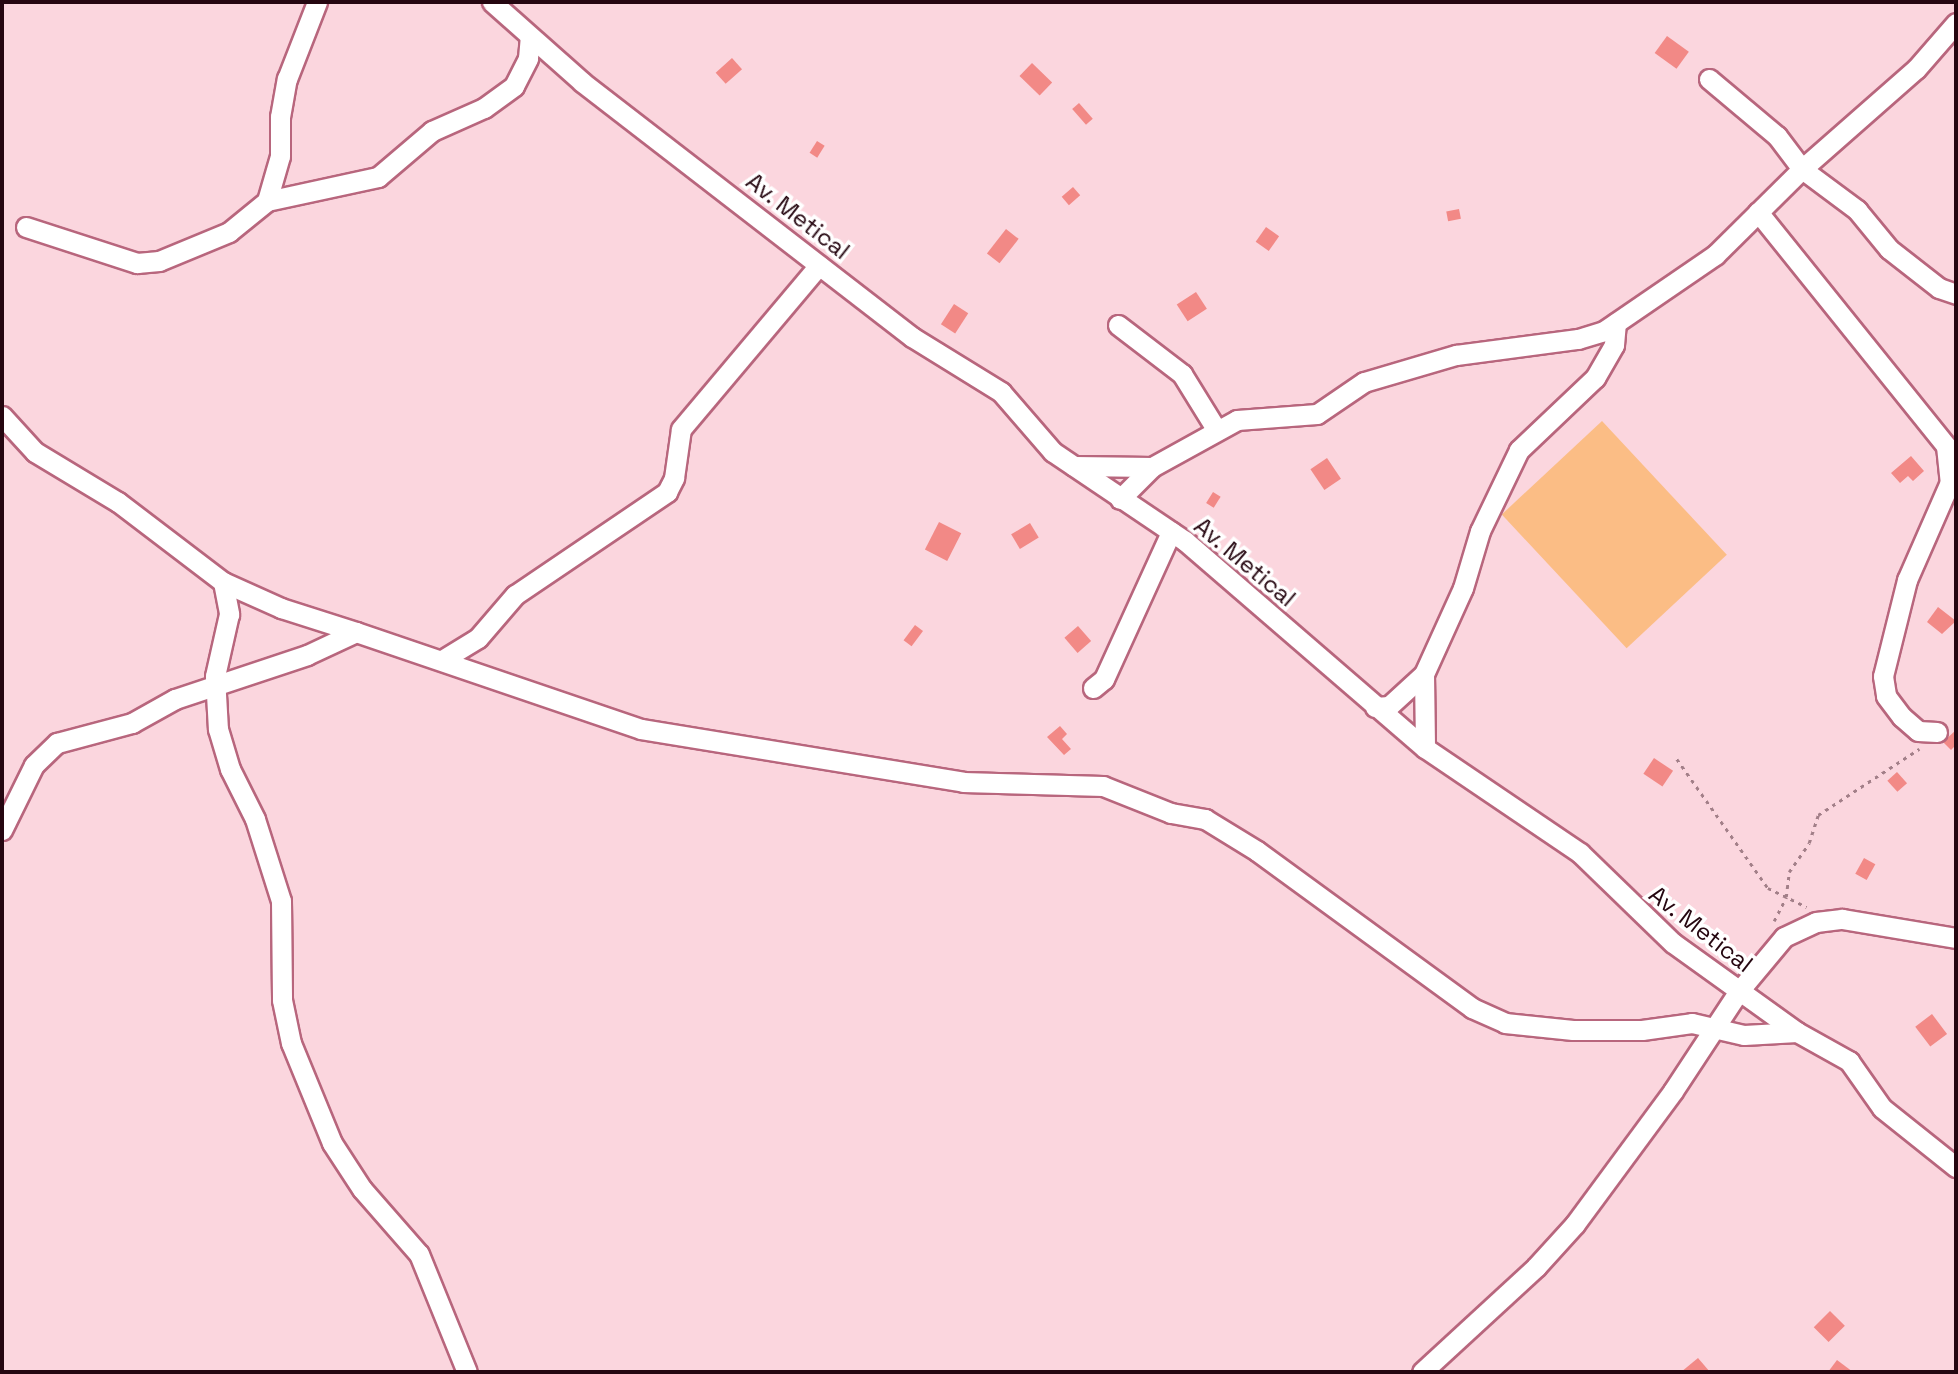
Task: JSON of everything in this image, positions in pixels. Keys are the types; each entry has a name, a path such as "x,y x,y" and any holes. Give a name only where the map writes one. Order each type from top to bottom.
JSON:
{"street":[{"path":"267,201 280,156 287,79 317,2"},
{"name":"Av. Metical","path":"492,2 530,37 912,337 994,387 1048,447 1171,532 1425,748 1580,853 1653,927 1797,1032 1849,1061 1882,1108 1956,1167"},
{"path":"1120,499 1146,474 1216,429 1237,420 1317,414 1364,382 1456,355 1592,336 1616,323 1715,255 1802,169 1916,69 1956,23"},
{"path":"26,227 147,264 229,232 267,201 378,177 432,131 484,108 514,86 528,58 530,37"},
{"path":"1709,79 1777,136 1802,169 1857,210 1889,249 1919,274 1956,294"},
{"path":"1758,212 1946,446 1953,479 1908,580 1883,676 1886,696 1902,717 1918,731 1937,732"},
{"path":"442,660 478,638 514,595 667,492 674,478 681,429 819,265"},
{"path":"1375,706 1389,706 1424,674 1463,588 1480,531 1519,450 1595,378 1614,345 1616,323"},
{"path":"1118,325 1182,374 1216,429"},
{"path":"2,416 35,452 118,502 223,582 281,608 641,729 963,782 1103,786 1171,813 1216,823 1361,930 1492,1018 1573,1030 1642,1030 1682,1023 1744,1035 1797,1032"},
{"path":"1074,466 1146,474"},
{"path":"1140,512 1136,493 1146,474"},
{"path":"1093,688 1104,679 1171,532"},
{"path":"223,582 229,614 214,684 221,744 255,820 281,901 282,1000 297,1062 338,1152 362,1189 419,1254 467,1372"},
{"path":"2,830 44,752 57,743 132,723 214,684 307,654 356,632"},
{"path":"1424,674 1425,748"},
{"path":"1422,1372 1536,1267 1574,1224 1739,991 1772,950 1801,927 1822,921 1873,923 1956,938"}],"path":[{"path":"1772,950 1773,924 1786,897 1789,872 1809,844 1818,815 1905,759 1937,732"},
{"path":"1677,760 1748,865 1768,888 1807,907 1822,921"}],"shaded area":[{"path":"1602,421 1727,555 1627,648 1502,514"}],"building":[{"path":"1667,36 1689,52 1676,69 1655,53"},
{"path":"732,58 742,69 726,84 716,73"},
{"path":"1032,63 1052,82 1040,95 1019,76"},
{"path":"1079,103 1093,119 1086,125 1072,109"},
{"path":"817,141 825,146 817,158 810,153"},
{"path":"1073,187 1080,195 1069,205 1062,197"},
{"path":"1459,209 1461,219 1448,221 1446,211"},
{"path":"1266,227 1279,236 1269,251 1256,242"},
{"path":"1006,229 1019,239 1000,263 987,253"},
{"path":"1196,292 1207,309 1188,321 1177,305"},
{"path":"954,304 968,313 955,333 941,324"},
{"path":"1911,456 1924,471 1913,481 1908,476 1900,483 1891,473"},
{"path":"1327,458 1341,479 1324,490 1310,469"},
{"path":"1213,492 1221,497 1214,508 1206,503"},
{"path":"939,522 961,533 947,561 925,550"},
{"path":"1030,523 1039,538 1020,549 1011,534"},
{"path":"1938,607 1956,621 1942,634 1927,622"},
{"path":"915,625 923,631 912,646 904,640"},
{"path":"1078,626 1091,641 1078,653 1064,638"},
{"path":"1060,726 1067,734 1062,739 1071,749 1064,755 1047,737"},
{"path":"1956,730 1956,745 1951,750 1943,742"},
{"path":"1654,758 1673,771 1662,787 1643,774"},
{"path":"1897,772 1907,783 1897,792 1887,781"},
{"path":"1864,858 1875,864 1867,880 1855,874"},
{"path":"1932,1014 1947,1034 1930,1047 1915,1027"},
{"path":"1830,1311 1845,1326 1829,1342 1814,1327"},
{"path":"1698,1358 1710,1372 1681,1372"},
{"path":"1837,1360 1853,1372 1828,1372"}]}
